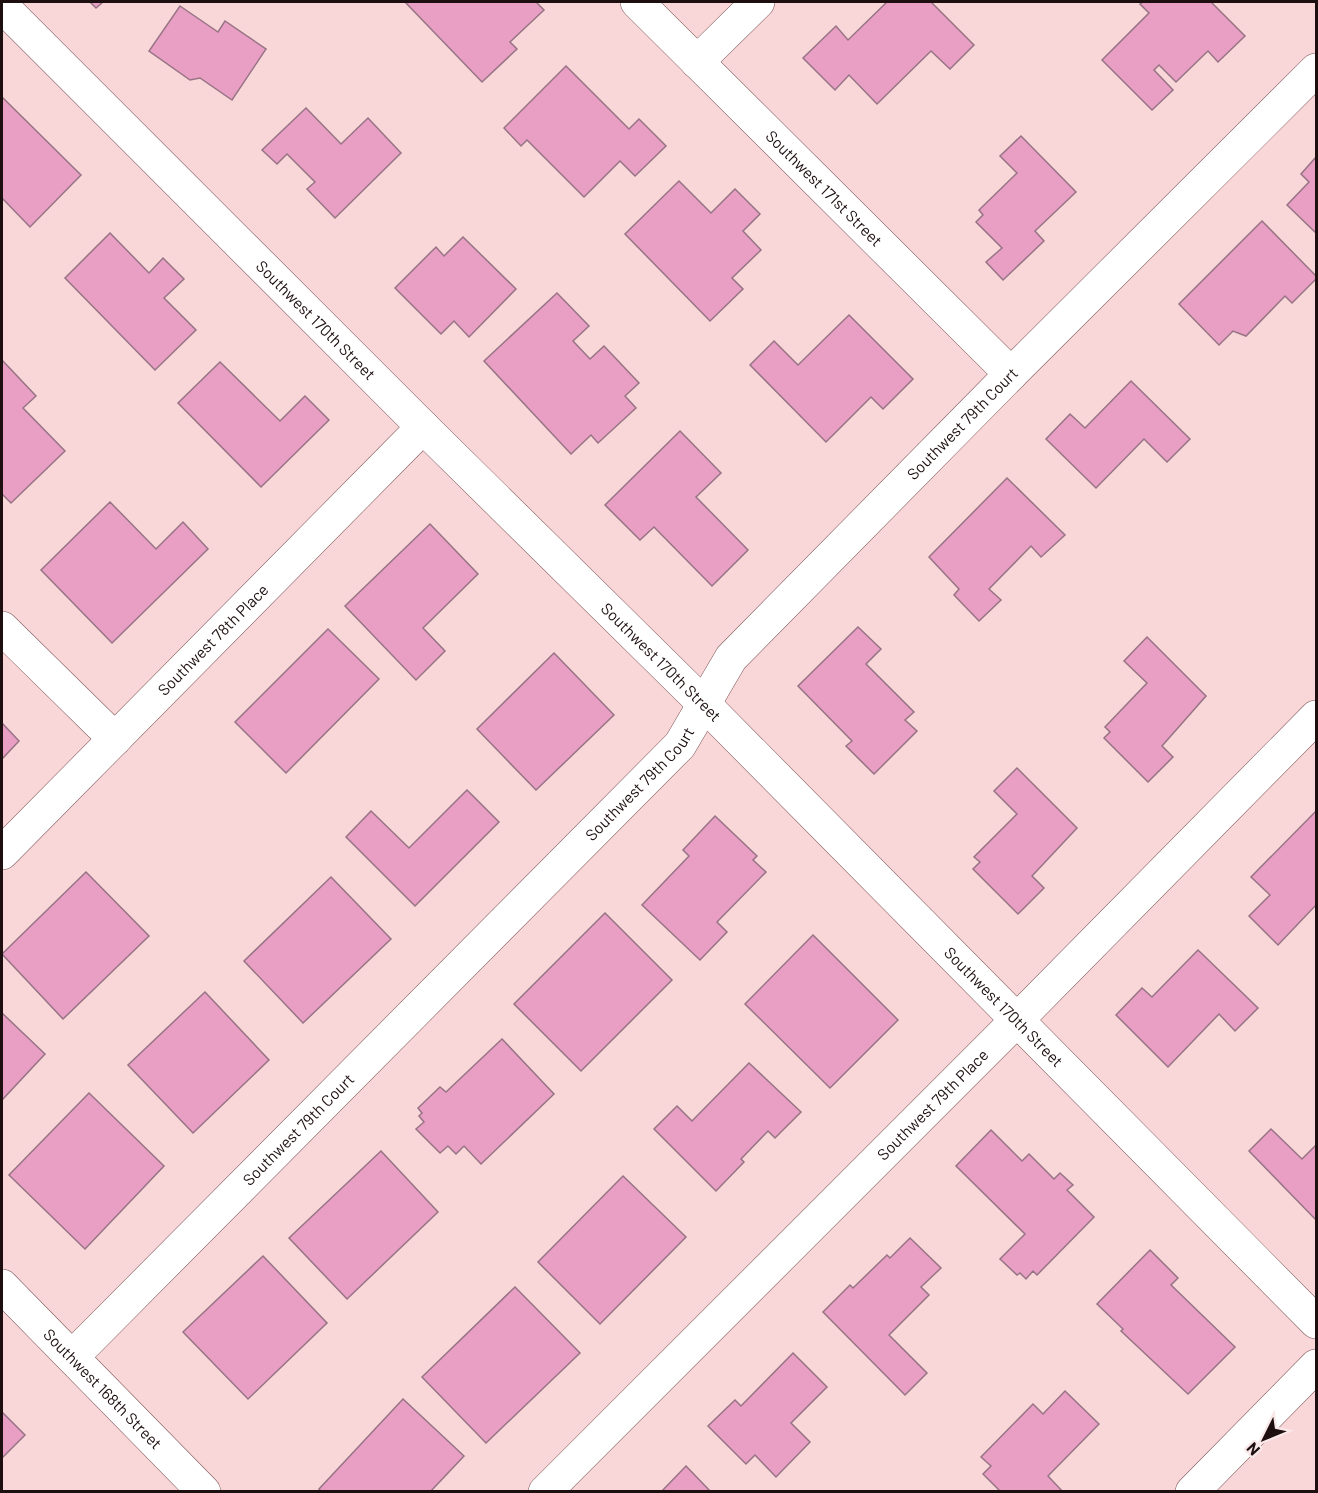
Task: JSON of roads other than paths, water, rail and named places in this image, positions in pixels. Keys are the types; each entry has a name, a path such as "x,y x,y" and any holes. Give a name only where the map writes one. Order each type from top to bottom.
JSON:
{"street":[{"name":"Southwest 171st Street","path":"637,2 1011,374"},
{"path":"697,62 758,2"},
{"name":"Southwest 170th Street","path":"2,6 705,705 1317,1322"},
{"name":"Southwest 79th Court","path":"72,1357 680,745 731,658 1011,374 1317,70"},
{"name":"Southwest 78th Place","path":"2,852 423,427"},
{"path":"2,628 115,739"},
{"name":"Southwest 79th Place","path":"545,1491 1317,717"},
{"name":"Southwest 168th Street","path":"2,1286 204,1491"},
{"path":"1192,1491 1317,1366"}]}
